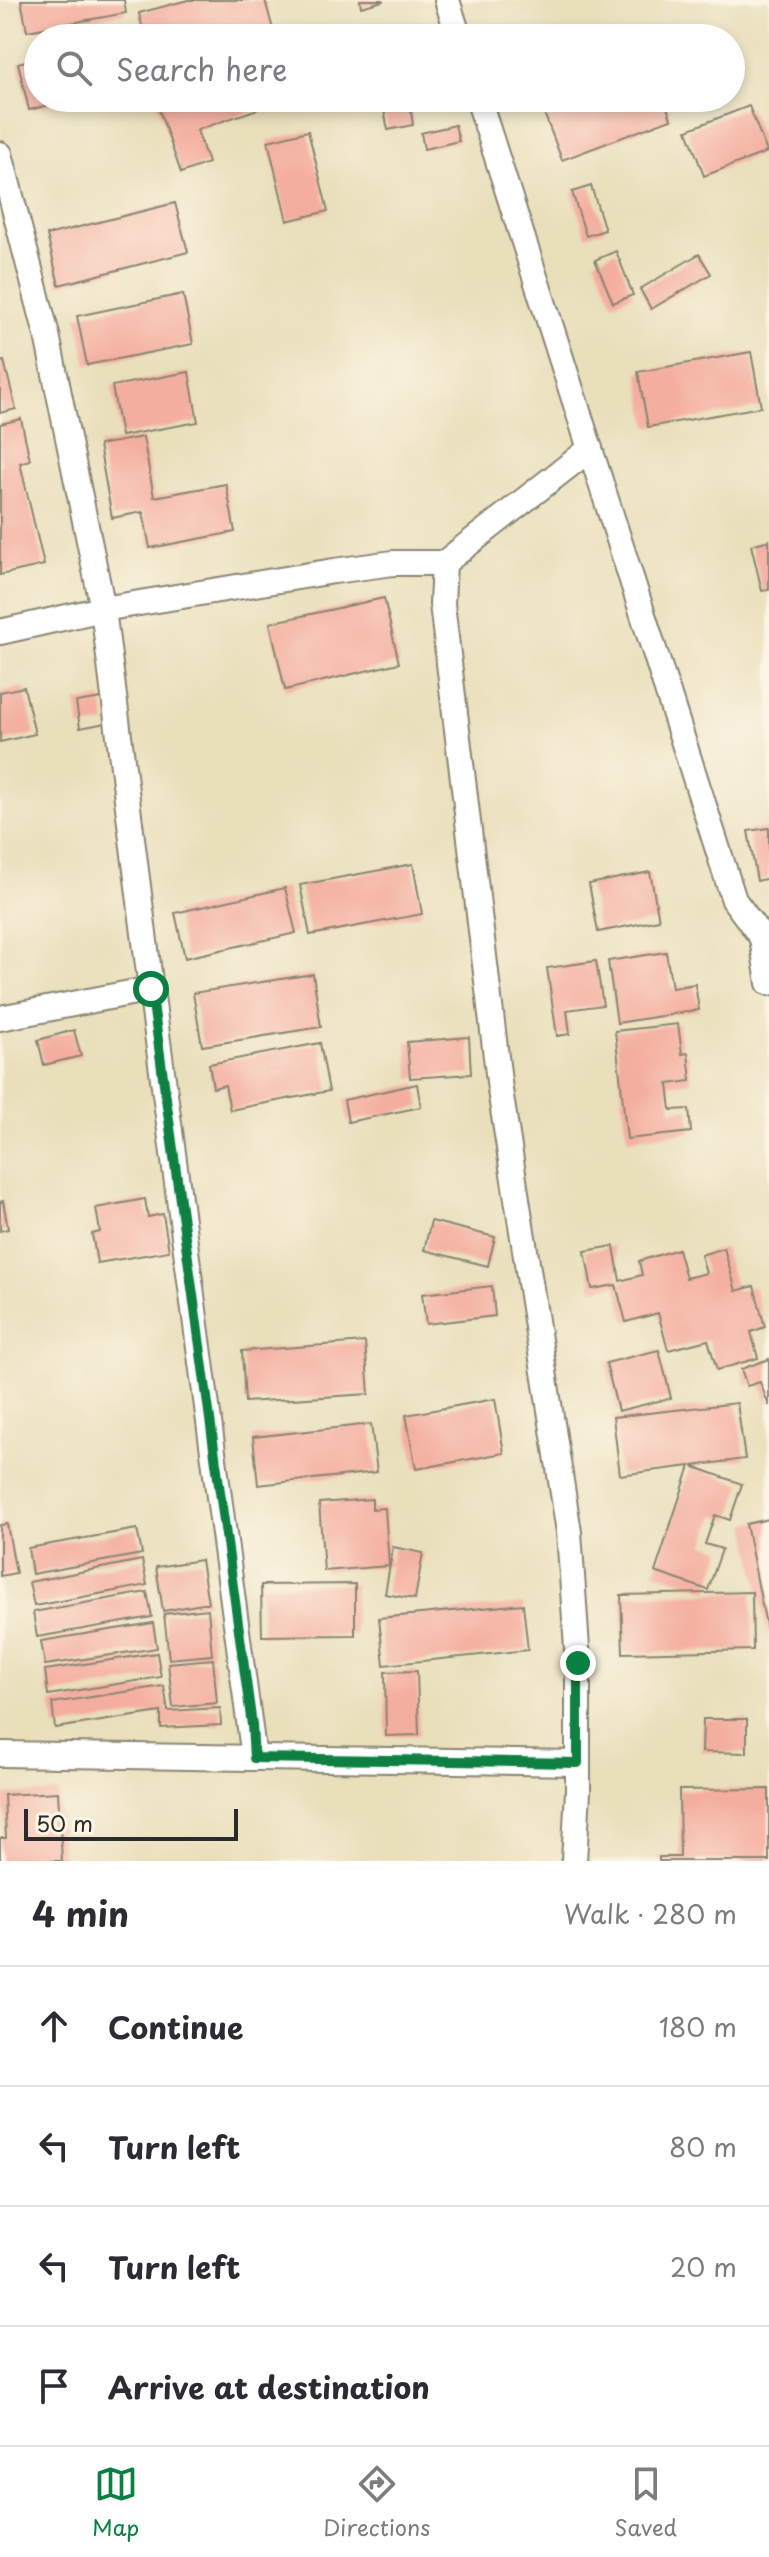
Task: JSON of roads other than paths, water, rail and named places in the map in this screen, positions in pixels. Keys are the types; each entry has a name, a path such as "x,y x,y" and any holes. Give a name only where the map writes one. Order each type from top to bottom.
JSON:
{"street":[{"path":"447,0 455,24"},
{"path":"482,112 734,900 765,939 769,983"},
{"path":"0,154 47,335 103,609 254,1758"},
{"path":"0,632 103,609 334,571 393,563 444,563 590,449"},
{"path":"444,563 442,604 445,645 500,1090 569,1532 578,1663 574,1861"},
{"path":"0,1018 151,989"},
{"path":"0,1754 578,1763"}]}
